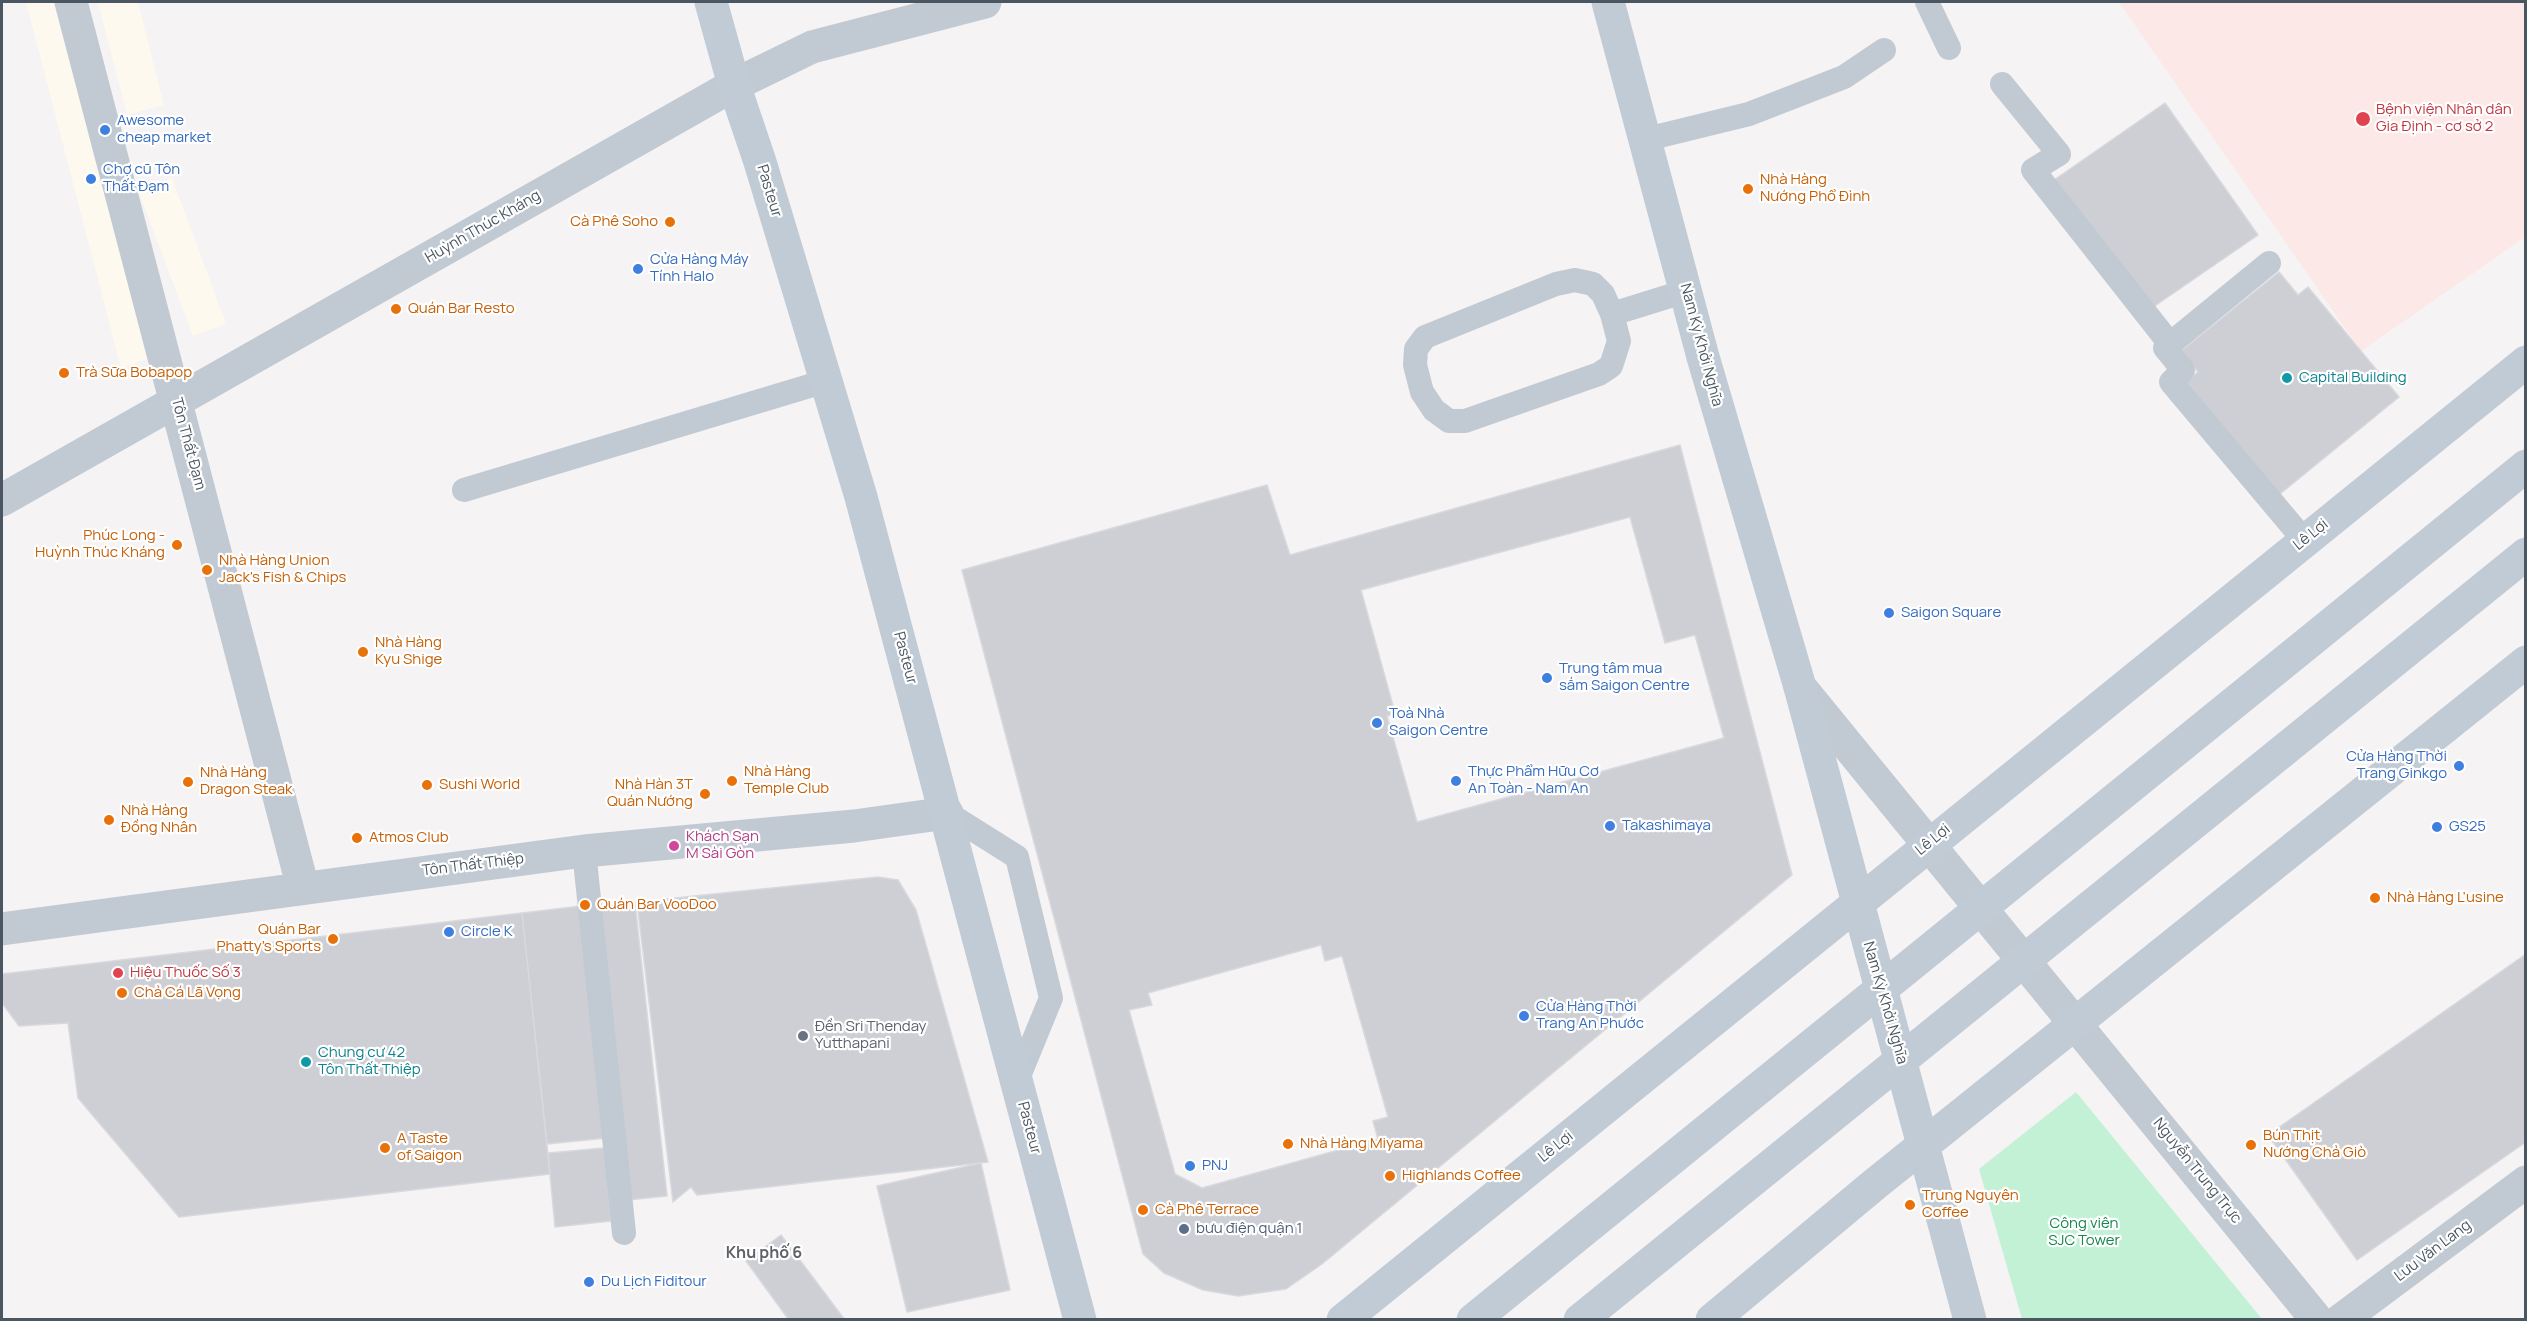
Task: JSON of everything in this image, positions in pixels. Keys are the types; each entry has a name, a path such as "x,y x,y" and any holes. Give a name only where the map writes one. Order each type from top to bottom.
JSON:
{"street":[{"name":"Tôn Thất Ðạm","path":"71,2 303,888"},
{"name":"Pasteur","path":"711,2 734,85 760,162 864,508 1080,1320"},
{"name":"Huỳnh Thúc Kháng","path":"2,500 734,85 812,47 985,2"},
{"name":"Nam Kỳ Khởi Nghĩa","path":"1608,2 1647,139 1686,291 1800,687 1970,1320"},
{"name":"Lê Lợi","path":"1343,1320 1856,902 2526,362"},
{"path":"1473,1320 2526,466"},
{"path":"1580,1320 2024,958 2526,554"},
{"path":"1712,1320 1924,1145 2526,662"},
{"name":"Nam Kỳ Khởi Nghĩa","path":"1800,687 1980,908 2024,958"},
{"name":"Tôn Thất Thiệp","path":"2,929 584,851 854,826 946,813"},
{"name":"Nguyễn Trung Trực","path":"2024,958 2317,1320"},
{"name":"Lưu Văn Lang","path":"2341,1320 2526,1182"}],"lane":[{"path":"1927,2 1949,48"},
{"path":"1647,139 1749,114 1844,78 1884,50"},
{"path":"2001,84 2059,154 2033,171 2170,344"},
{"path":"2269,263 2165,348 2183,369 2171,382 2304,540"},
{"path":"1575,280 1593,284 1603,294 1612,314 1619,340 1617,352 1611,366 1599,374 1465,421 1449,421 1434,410 1422,392 1415,365 1416,349 1425,337 1556,284 1575,280"},
{"path":"1612,314 1686,291"},
{"path":"464,490 826,381"},
{"path":"946,813 1017,858 1051,998 1017,1081"},
{"path":"584,851 624,1233"}],"shaded area":[{"name":"Chợ cũ Tôn Thất Đạm","path":"26,2 62,2 156,356 121,368"},
{"path":"98,2 138,2 164,105 127,115"},
{"name":"Bệnh viện Nhân dân Gia Định - cơ sở 2","path":"2119,2 2525,2 2525,237 2361,351"},
{"name":"Chợ cũ Tôn Thất Đạm","path":"172,178 226,324 193,336 138,190"}],"green space":[{"name":"Công viên SJC Tower","path":"2076,1092 2262,1319 2022,1319 1979,1169"}],"building":[{"path":"2165,103 2258,235 2146,312 2054,180"},
{"name":"Capital Building","path":"2279,272 2298,295 2308,287 2399,397 2275,498 2181,385 2198,372 2181,351"},
{"name":"Toà Nhà Saigon Centre","path":"1680,445 1792,875 1322,1264 1286,1289 1238,1296 1203,1290 1164,1273 1143,1254 962,570 1267,485 1290,555"},
{"name":"Trung tâm mua sắm Saigon Centre","path":"1630,517 1665,643 1695,635 1724,738 1417,822 1387,716 1395,713 1361,590"},
{"name":"Đền Sri Thenday Yutthapani","path":"878,877 898,880 916,910 988,1162 697,1195 691,1187 673,1202 637,902"},
{"path":"635,903 667,1196 628,1200 596,908"},
{"path":"581,906 607,1138 547,1144 522,913"},
{"name":"Chung cư 42 Tôn Thất Thiệp","path":"522,913 550,1174 179,1217 78,1098 68,1023 19,1026 2,1003 2,974"},
{"path":"1321,945 1325,961 1342,956 1388,1117 1373,1121 1378,1139 1202,1188 1175,1174 1129,1010 1152,1005 1148,993"},
{"path":"2526,954 2526,1142 2357,1260 2268,1135"},
{"path":"604,1148 611,1221 555,1227 548,1153"},
{"path":"981,1163 1010,1290 907,1312 877,1186"},
{"path":"781,1235 845,1320 789,1320 746,1261"}],"place":[{"name":"Bệnh viện Nhân dân Gia Định - cơ sở 2","path":"2363,119"},
{"name":"Awesome cheap market","path":"105,130"},
{"name":"Chợ cũ Tôn Thất Đạm","path":"91,179"},
{"name":"Nhà Hàng Nướng Phổ Đình","path":"1748,189"},
{"name":"Cà Phê Soho","path":"670,222"},
{"name":"Cửa Hàng Máy Tính Halo","path":"638,269"},
{"name":"Quán Bar Resto","path":"396,309"},
{"name":"Trà Sữa Bobapop","path":"64,373"},
{"name":"Capital Building","path":"2287,378"},
{"name":"Phúc Long - Huỳnh Thúc Kháng","path":"177,545"},
{"name":"Nhà Hàng Union Jack's Fish & Chips","path":"207,570"},
{"name":"Saigon Square","path":"1889,613"},
{"name":"Nhà Hàng Kyu Shige","path":"363,652"},
{"name":"Trung tâm mua sắm Saigon Centre","path":"1547,678"},
{"name":"Toà Nhà Saigon Centre","path":"1377,723"},
{"name":"Cửa Hàng Thời Trang Ginkgo","path":"2459,766"},
{"name":"Nhà Hàng Temple Club","path":"732,781"},
{"name":"Thực Phẩm Hữu Cơ An Toàn - Nam An","path":"1456,781"},
{"name":"Nhà Hàng Dragon Steak","path":"188,782"},
{"name":"Sushi World","path":"427,785"},
{"name":"Nhà Hàn 3T Quán Nướng","path":"705,794"},
{"name":"Nhà Hàng Đồng Nhân","path":"109,820"},
{"name":"Takashimaya","path":"1610,826"},
{"name":"GS25","path":"2437,827"},
{"name":"Atmos Club","path":"357,838"},
{"name":"Khách Sạn M Sài Gòn","path":"674,846"},
{"name":"Nhà Hàng L'usine","path":"2375,898"},
{"name":"Quán Bar VooDoo","path":"585,905"},
{"name":"Circle K","path":"449,932"},
{"name":"Quán Bar Phatty’s Sports","path":"333,939"},
{"name":"Hiệu Thuốc Số 3","path":"118,973"},
{"name":"Chả Cá Lã Vọng","path":"122,993"},
{"name":"Cửa Hàng Thời Trang An Phước","path":"1524,1016"},
{"name":"Đền Sri Thenday Yutthapani","path":"803,1036"},
{"name":"Chung cư 42 Tôn Thất Thiệp","path":"306,1062"},
{"name":"Nhà Hàng Miyama","path":"1288,1144"},
{"name":"Bún Thịt Nướng Chả Giò","path":"2251,1145"},
{"name":"A Taste of Saigon","path":"385,1148"},
{"name":"PNJ","path":"1190,1166"},
{"name":"Highlands Coffee","path":"1390,1176"},
{"name":"Trung Nguyên Coffee","path":"1910,1205"},
{"name":"Cà Phê Terrace","path":"1143,1210"},
{"name":"bưu điện quận 1","path":"1184,1229"},
{"name":"Du Lịch Fiditour","path":"589,1282"}],"district":[{"name":"Khu phố 6","path":"764,1254"}]}
